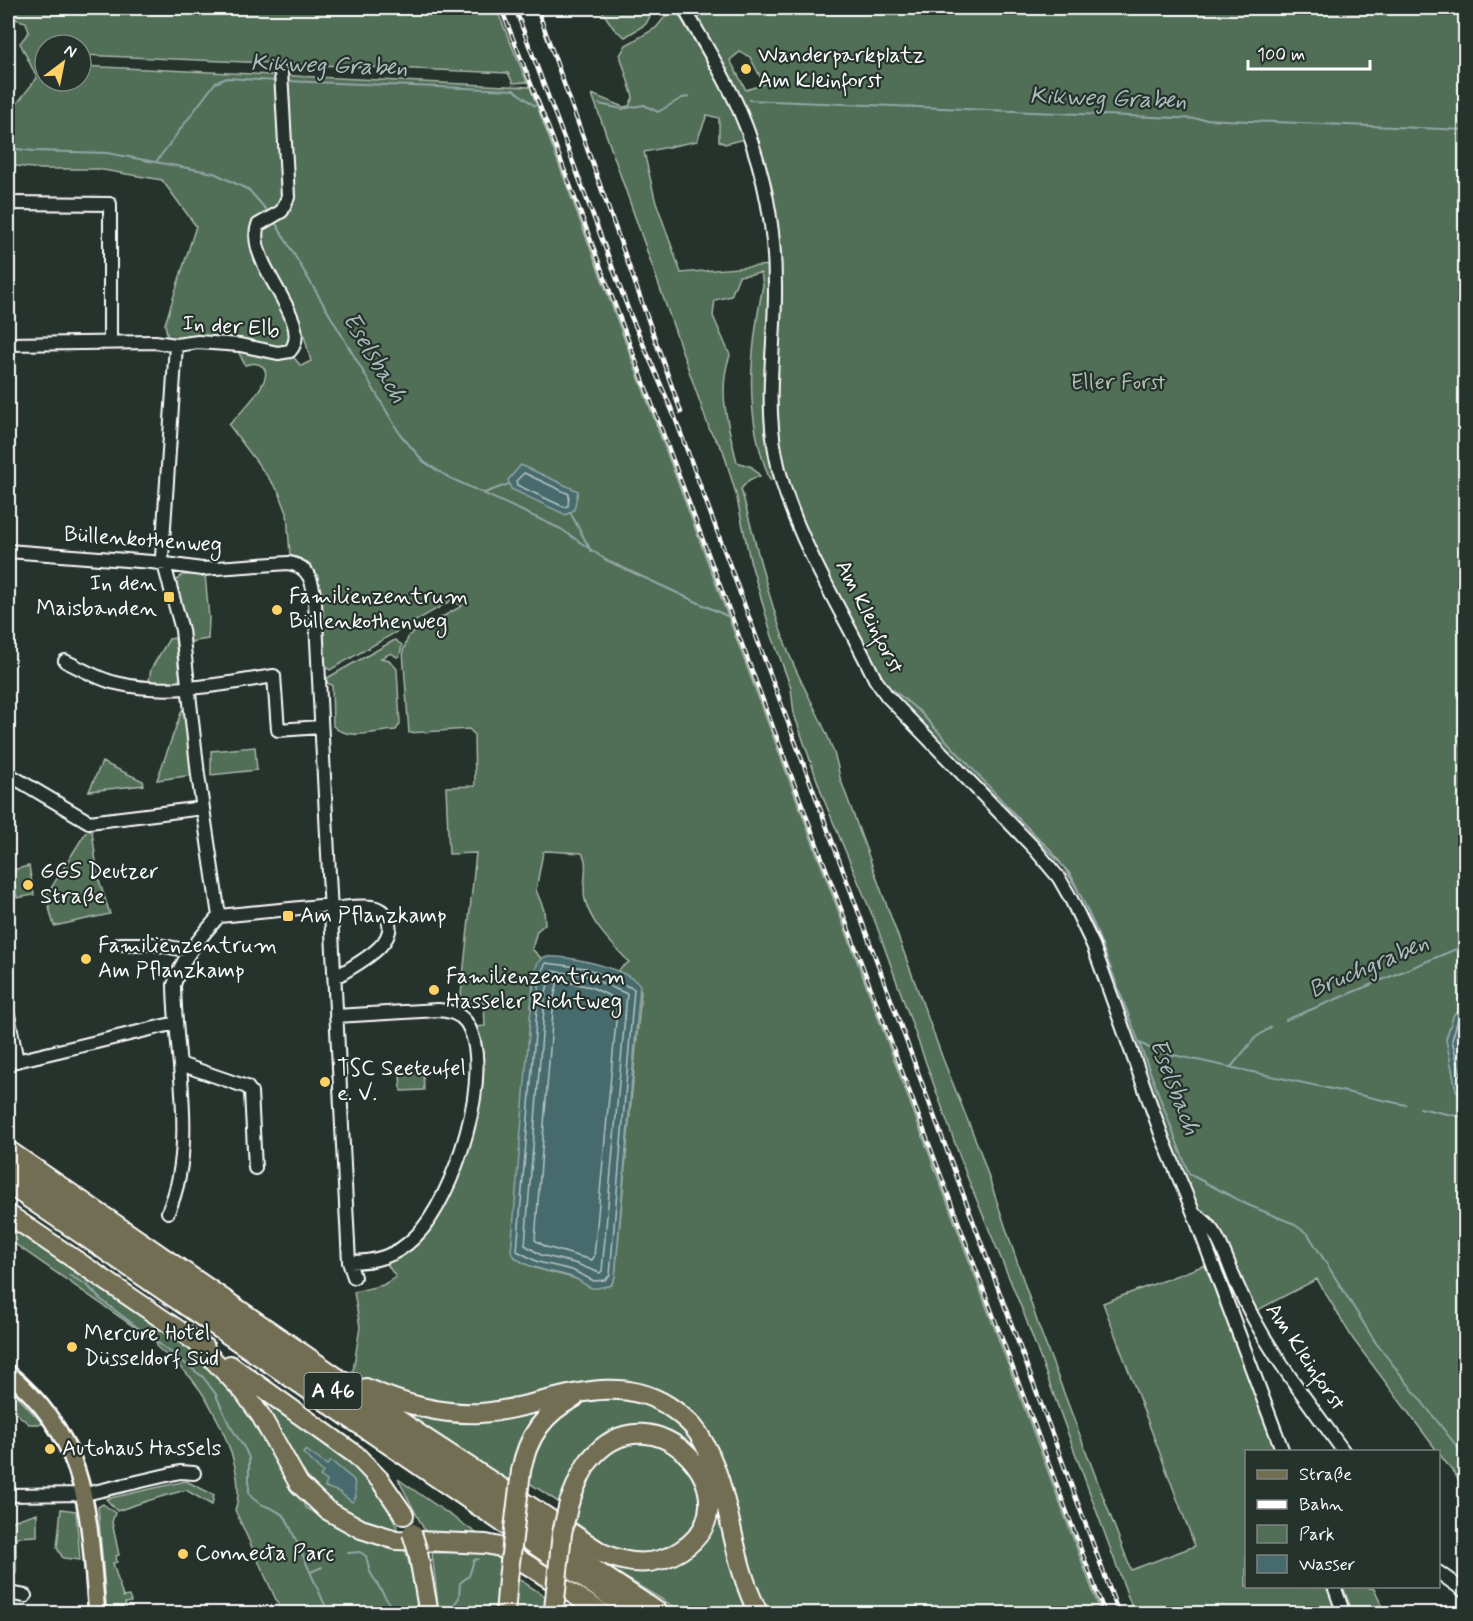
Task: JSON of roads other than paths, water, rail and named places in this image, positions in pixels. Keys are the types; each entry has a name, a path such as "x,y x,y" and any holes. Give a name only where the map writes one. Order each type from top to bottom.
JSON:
{"highway":[{"path":"8,1150 422,1436 597,1550 621,1561 657,1562 685,1548 698,1535 703,1525 708,1498 706,1482 698,1464 684,1449 669,1440 649,1435 631,1435 617,1439 602,1448 589,1462 569,1503 562,1533 554,1611"},
{"name":"A 46","path":"8,1165 499,1506 661,1614"},
{"name":"A 46","path":"8,1184 636,1614"},
{"path":"8,1214 195,1341 356,1455 380,1480 404,1515"},
{"path":"195,1341 244,1392 261,1416 299,1484 327,1510 361,1529 396,1540 486,1544 500,1547 603,1614"},
{"path":"331,1373 401,1402 457,1413 492,1412 599,1389 638,1392 662,1402 678,1412 697,1431 710,1453 721,1483 743,1577 759,1614"},
{"path":"505,1614 524,1456 538,1427 562,1404 583,1393"},
{"path":"319,1398 381,1467 412,1533 418,1552 429,1614"}],"main road":[{"path":"8,1373 31,1394 60,1430 76,1462 85,1494 98,1614"}],"street":[{"name":"Am Kleinforst","path":"684,8 738,105 771,214 775,284 769,371 771,426 784,487 799,529 875,679 887,696 1041,856 1071,899 1093,945 1163,1139 1194,1214 1281,1450"},
{"name":"In der Elb","path":"8,344 155,342 176,345 198,342 240,345 278,353 292,348 296,340 295,327 257,246 256,229 286,206 288,197 281,77"},
{"path":"8,204 110,204 110,342"},
{"path":"176,345 163,564 182,630 203,808 219,916"},
{"name":"Büllenkothenweg","path":"8,550 202,569 288,563 299,566 308,574 313,583 321,727"},
{"path":"65,661 117,684 188,688 274,676 278,730 321,727 349,1262 354,1277"},
{"path":"8,774 89,822 203,808"},
{"path":"168,1212 176,1195 183,1156 180,1064 174,985 179,968 190,951 219,916 330,907 375,907 384,914 388,924 387,937 378,948 341,974 334,974"},
{"path":"120,944 153,944 190,951"},
{"path":"336,1016 438,1010 454,1013 467,1024 475,1063 475,1086 467,1131 458,1162 442,1200 423,1228 401,1248 375,1262 349,1262"},
{"path":"8,1015 12,1062 176,1023"},
{"path":"180,1064 247,1087 251,1092 255,1168"},
{"name":"Am Kleinforst","path":"1194,1214 1208,1223 1260,1335 1343,1450"},
{"path":"1209,1255 1222,1251"},
{"path":"8,1495 85,1494 180,1472 194,1473"},
{"path":"1440,1573 1466,1592"},
{"path":"1334,1588 1344,1614"},
{"path":"8,1593 25,1596"}],"water":[{"path":"521,465 578,491 574,510 566,515 511,489 508,480"},
{"path":"544,957 567,958 595,964 621,973 640,985 615,1277 611,1285 599,1288 592,1288 574,1278 530,1266 516,1258 511,1252 532,996 537,964"},
{"path":"1466,1009 1465,1109 1456,1089 1446,1039 1454,1014"},
{"path":"306,1450 327,1465 331,1461 354,1480 356,1497 352,1502 339,1492 325,1487 327,1481 320,1476 323,1472 303,1453"}],"waterway":[{"name":"Kikweg Graben","path":"156,162 215,83 227,78 277,81"},
{"name":"Kikweg Graben","path":"285,81 514,90 535,106"},
{"name":"Kikweg Graben","path":"599,104 622,109 644,105 658,112 682,98 689,97"},
{"name":"Kikweg Graben","path":"749,100 1466,130"},
{"name":"Eselsbach","path":"8,148 107,153 214,173 249,190 270,214"},
{"name":"Eselsbach","path":"275,222 400,434 424,462 448,477 561,529 606,560 727,616"},
{"path":"484,493 509,484"},
{"path":"570,512 591,551"},
{"name":"Eselsbach","path":"892,689 919,711 1071,875 1095,927 1189,1174 1248,1205 1292,1223 1308,1234 1376,1343 1466,1458"},
{"name":"Bruchgraben","path":"1286,1020 1466,945"},
{"name":"Bruchgraben","path":"1231,1067 1255,1038 1271,1027"},
{"path":"1138,1042 1155,1051 1406,1105"},
{"path":"1420,1108 1466,1118"},
{"path":"69,1275 87,1285 100,1299 203,1377 215,1393 229,1424 249,1458 249,1494 253,1499 286,1518 329,1614"},
{"path":"348,1553 360,1552 366,1556 370,1572 390,1605 395,1609 403,1609"},
{"path":"455,1603 459,1598 460,1583 469,1576 474,1560 478,1559"},
{"path":"311,1572 322,1567"}],"railway":[{"path":"501,8 552,137 1105,1614"},
{"path":"515,8 630,314 674,415 1119,1614"},
{"path":"537,8 681,412"}],"place":[{"name":"Wanderparkplatz Am Kleinforst","path":"746,69"},
{"name":"In den Maisbanden","path":"169,597"},
{"name":"Familienzentrum Büllenkothenweg","path":"277,610"},
{"name":"GGS Deutzer Straße","path":"28,885"},
{"name":"Am Pflanzkamp","path":"288,916"},
{"name":"Familienzentrum Am Pflanzkamp","path":"86,959"},
{"name":"Familienzentrum Hasseler Richtweg","path":"434,990"},
{"name":"TSC Seeteufel e. V.","path":"325,1082"},
{"name":"Mercure Hotel Düsseldorf Süd","path":"72,1347"},
{"name":"Autohaus Hassels","path":"50,1449"},
{"name":"Connecta Parc","path":"183,1554"}],"park label":[{"name":"Eller Forst","path":"1118,383"}]}
